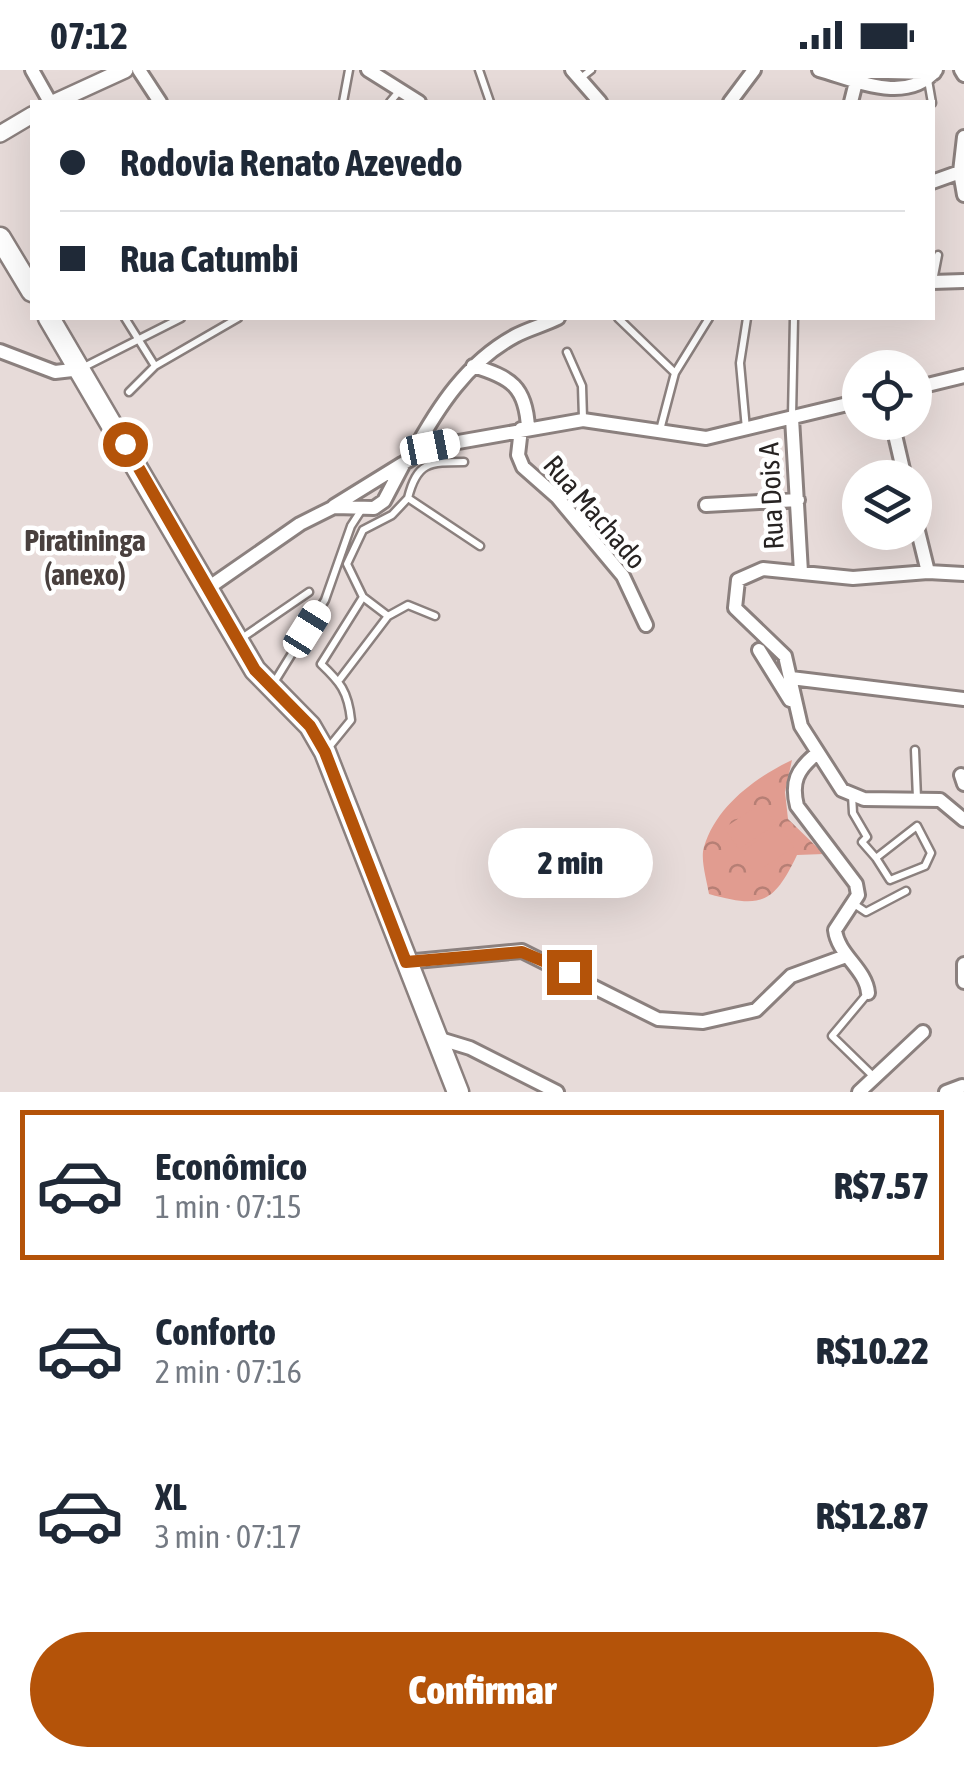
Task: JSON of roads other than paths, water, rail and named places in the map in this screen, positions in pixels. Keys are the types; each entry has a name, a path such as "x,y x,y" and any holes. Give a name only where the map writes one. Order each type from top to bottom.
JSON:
{"main road":[{"path":"0,238 30,288"},
{"path":"50,320 255,670 310,726 325,752 458,1092"}],"street":[{"path":"32,70 51,100"},
{"path":"57,100 125,70"},
{"path":"140,70 159,100"},
{"path":"368,70 417,100"},
{"path":"732,100 754,70"},
{"path":"821,70 857,76 929,73"},
{"path":"582,72 599,100"},
{"path":"0,134 30,116"},
{"path":"964,138 960,172 964,195"},
{"path":"935,181 960,172"},
{"path":"935,282 964,281"},
{"path":"334,506 362,510 384,500 433,417 473,366 514,336 553,320"},
{"path":"0,351 55,372 81,369"},
{"name":"Rua Machado","path":"473,366 507,376 523,391 524,429 518,455 523,467 557,497 626,584 646,625"},
{"path":"932,384 964,376"},
{"path":"208,588 300,524 408,458 524,429 583,420 706,438 842,406"},
{"name":"Rua Dois A","path":"792,418 801,572"},
{"path":"706,505 798,500"},
{"path":"923,550 928,572"},
{"path":"794,706 785,656 735,608 732,598 738,580 755,570 854,578 928,572 964,574"},
{"path":"622,603 626,584"},
{"path":"759,650 794,706 816,754 842,790 864,799 940,800 964,820"},
{"path":"791,678 964,699"},
{"path":"816,754 796,775 794,791 798,806 856,884 854,904 835,930 846,956 865,979 868,993"},
{"path":"406,962 522,952 658,1019 692,1022 756,1010 791,976 846,956"},
{"path":"964,964 964,982"},
{"path":"859,1092 923,1032"},
{"path":"437,1038 470,1048 557,1092"},
{"path":"946,1092 963,1086"}],"lane":[{"path":"343,100 349,70"},
{"path":"479,70 489,100"},
{"path":"929,73 932,100"},
{"path":"392,100 402,88"},
{"path":"935,271 938,255"},
{"path":"126,320 155,366"},
{"path":"81,369 177,320"},
{"path":"128,392 155,366 235,320"},
{"path":"620,320 675,373"},
{"path":"660,431 675,373 709,320"},
{"path":"746,429 740,364 747,320"},
{"path":"792,418 794,320"},
{"path":"568,352 582,386 583,420"},
{"path":"388,616 363,597 347,564 363,530 392,515 408,498 418,469 427,462 464,462"},
{"path":"408,498 480,546"},
{"path":"271,686 325,600 351,526 362,510"},
{"path":"238,640 309,592"},
{"path":"325,752 351,720 340,679 321,664 363,597"},
{"path":"340,679 388,616 408,605 435,616"},
{"path":"915,750 917,798"},
{"path":"852,794 853,813 867,836 862,842 890,880 925,866 931,853 918,826 876,858"},
{"path":"854,904 866,912 906,891"},
{"path":"868,993 832,1036 873,1076"}],"district":[{"name":"Piratininga (anexo)","path":"85,557"}]}
